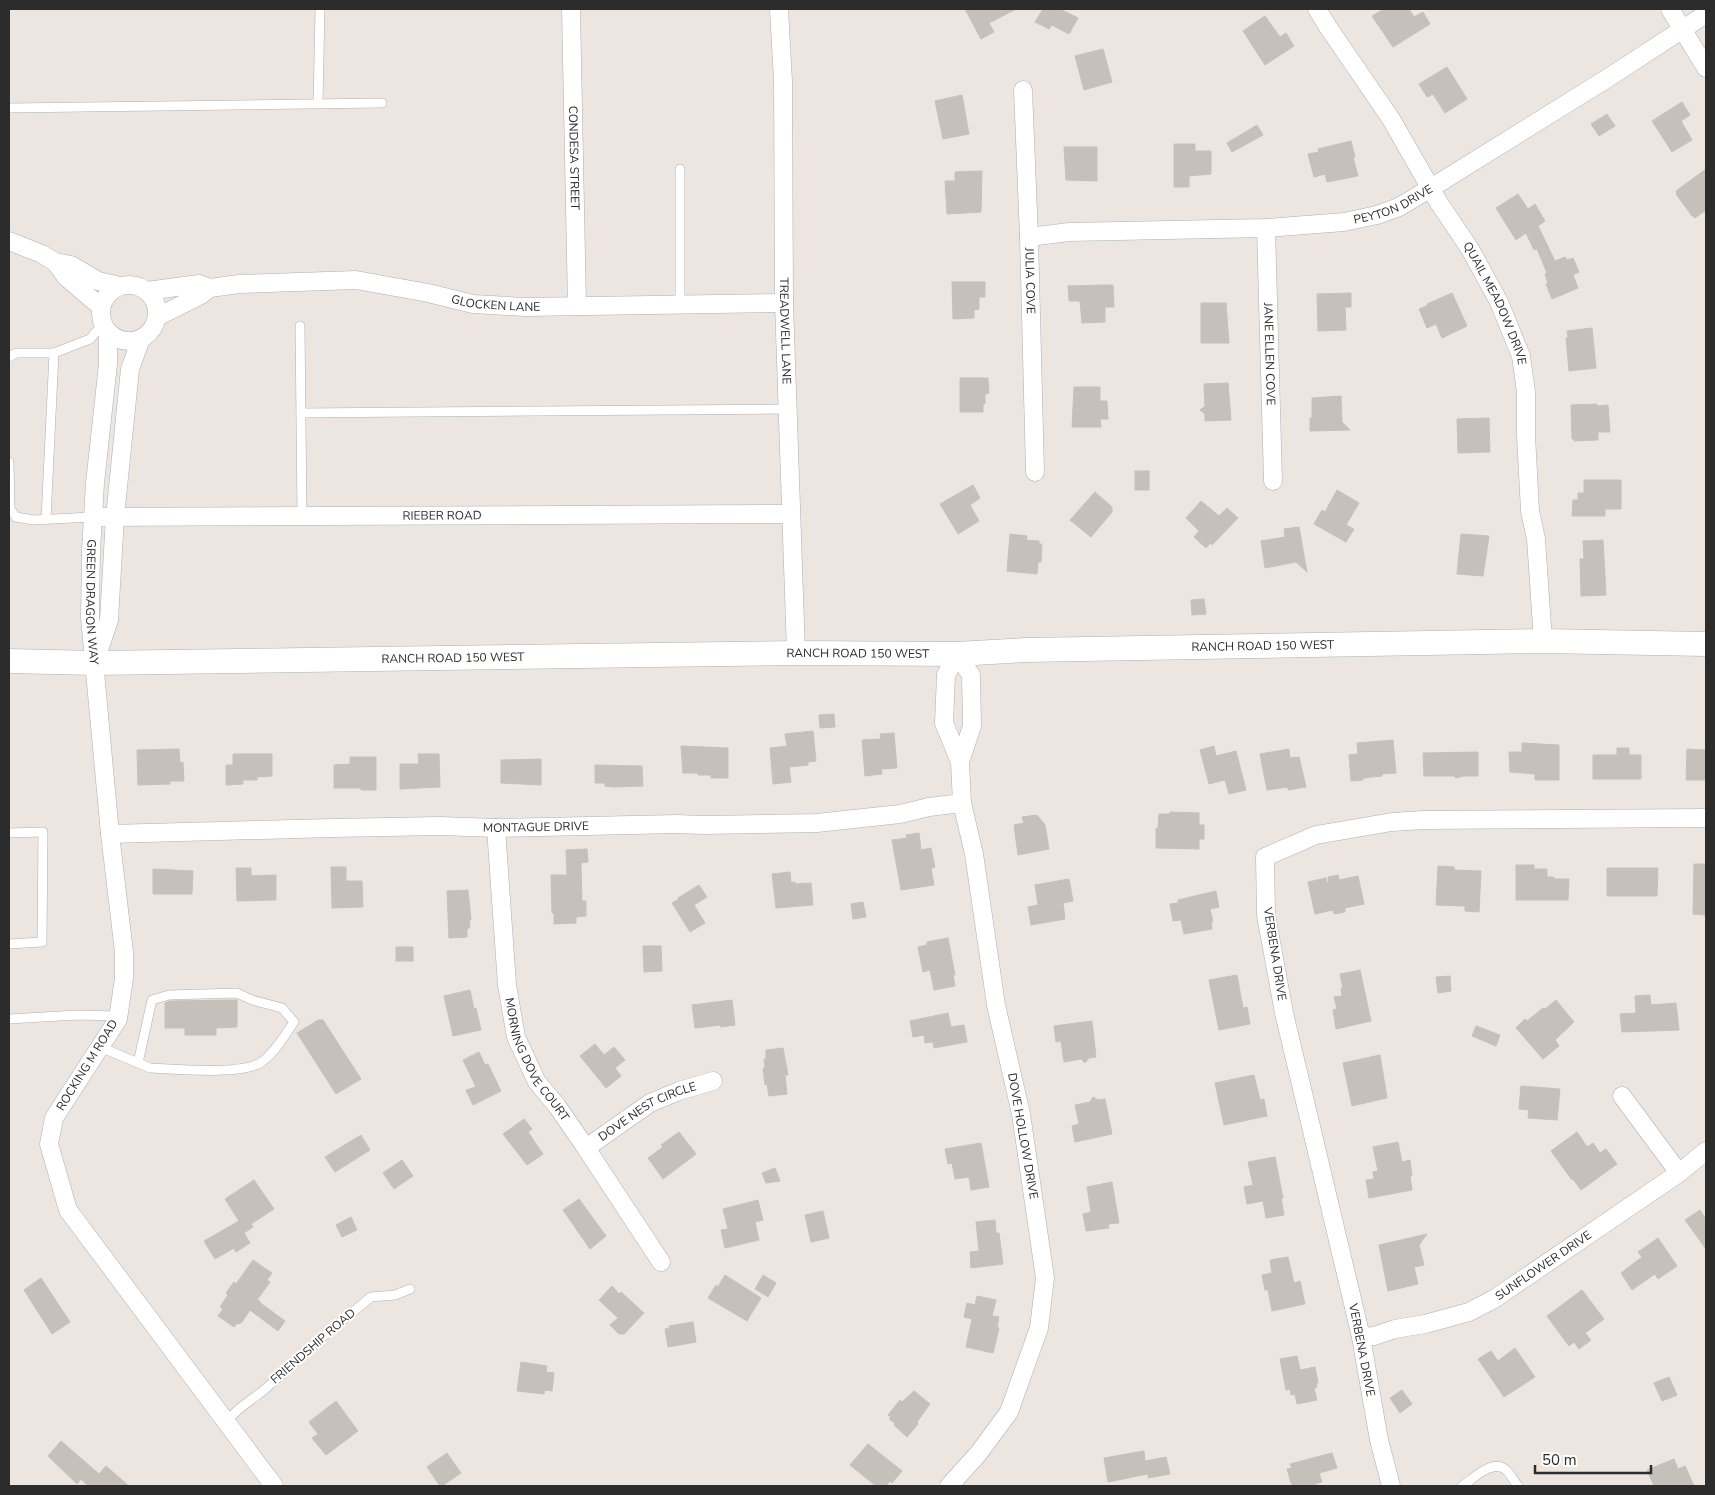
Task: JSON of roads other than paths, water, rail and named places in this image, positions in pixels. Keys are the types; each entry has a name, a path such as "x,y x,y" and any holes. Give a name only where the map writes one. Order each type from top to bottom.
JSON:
{"main road":[{"name":"RANCH ROAD 150 WEST","path":"9,661 95,663 796,653 957,654 1026,650 1543,641 1706,644"}],"street":[{"name":"CONDESA STREET","path":"571,9 577,306"},
{"name":"TREADWELL LANE","path":"780,9 783,81 784,303 796,653"},
{"name":"QUAIL MEADOW DRIVE","path":"1317,9 1391,119 1439,203 1470,249 1499,302 1521,356 1526,392 1530,511 1536,540 1543,641"},
{"path":"1670,9 1706,68"},
{"name":"PEYTON DRIVE","path":"1029,236 1069,232 1266,228 1344,222 1376,215 1399,207 1431,188 1706,14"},
{"name":"JULIA COVE","path":"1023,90 1035,472"},
{"name":"JANE ELLEN COVE","path":"1266,228 1273,481"},
{"path":"9,241 42,254 55,262 71,265 98,281 120,286 139,286 147,291 153,298 157,308 157,317 149,334 132,342 124,342 115,338 105,329 100,316 104,298 120,286"},
{"path":"55,262 66,277 101,307"},
{"name":"GLOCKEN LANE","path":"147,291 199,284 210,288 239,284 356,280 428,293 474,304 525,307 784,303"},
{"name":"GLOCKEN LANE","path":"157,317 201,295 210,288"},
{"name":"GREEN DRAGON WAY","path":"95,663 90,618 91,551 95,483 108,364 105,329"},
{"name":"GREEN DRAGON WAY","path":"95,663 109,620 115,517 130,369 141,339"},
{"name":"RIEBER ROAD","path":"93,517 790,514"},
{"name":"DOVE HOLLOW DRIVE","path":"949,1486 978,1454 1009,1412 1039,1328 1045,1278 1021,1114 996,1005 974,854 962,803 960,762 944,724 946,676 957,654 971,675 972,726 960,762"},
{"name":"ROCKING M ROAD","path":"95,663 110,834 124,952 124,978 118,1019 54,1118 49,1144 68,1210 274,1486"},
{"name":"MONTAGUE DRIVE","path":"110,834 440,826 496,828 817,823 900,814 929,807 962,803"},
{"name":"VERBENA DRIVE","path":"1391,1486 1379,1440 1361,1337 1284,1013 1266,915 1265,857 1316,835 1392,822 1424,820 1706,818"},
{"name":"MORNING DOVE COURT","path":"496,828 508,985 516,1037 537,1082 586,1148 661,1262"},
{"name":"DOVE NEST CIRCLE","path":"586,1148 650,1102 679,1091 713,1082"},
{"path":"1622,1096 1678,1173"},
{"name":"SUNFLOWER DRIVE","path":"1361,1337 1374,1336 1396,1329 1425,1324 1469,1312 1485,1304 1706,1152"}],"lane":[{"path":"318,103 320,9"},
{"path":"9,108 382,103"},
{"path":"680,169 680,304"},
{"path":"300,326 302,516"},
{"path":"9,357 16,353 54,353 90,339 105,329"},
{"path":"46,519 54,353"},
{"path":"301,413 787,409"},
{"path":"9,462 10,509 16,517 25,520 93,517"},
{"path":"9,833 43,832 42,942 9,944"},
{"path":"100,1047 138,1063 150,1068 240,1070 262,1062 283,1039 294,1022 282,1008 252,1000 237,993 169,996 152,1000 138,1063"},
{"path":"9,1018 77,1015 118,1016"},
{"name":"FRIENDSHIP ROAD","path":"225,1422 240,1408 264,1391 340,1322 371,1297 395,1295 410,1289"},
{"path":"1462,1486 1490,1467 1497,1466 1505,1469 1518,1486"}]}
